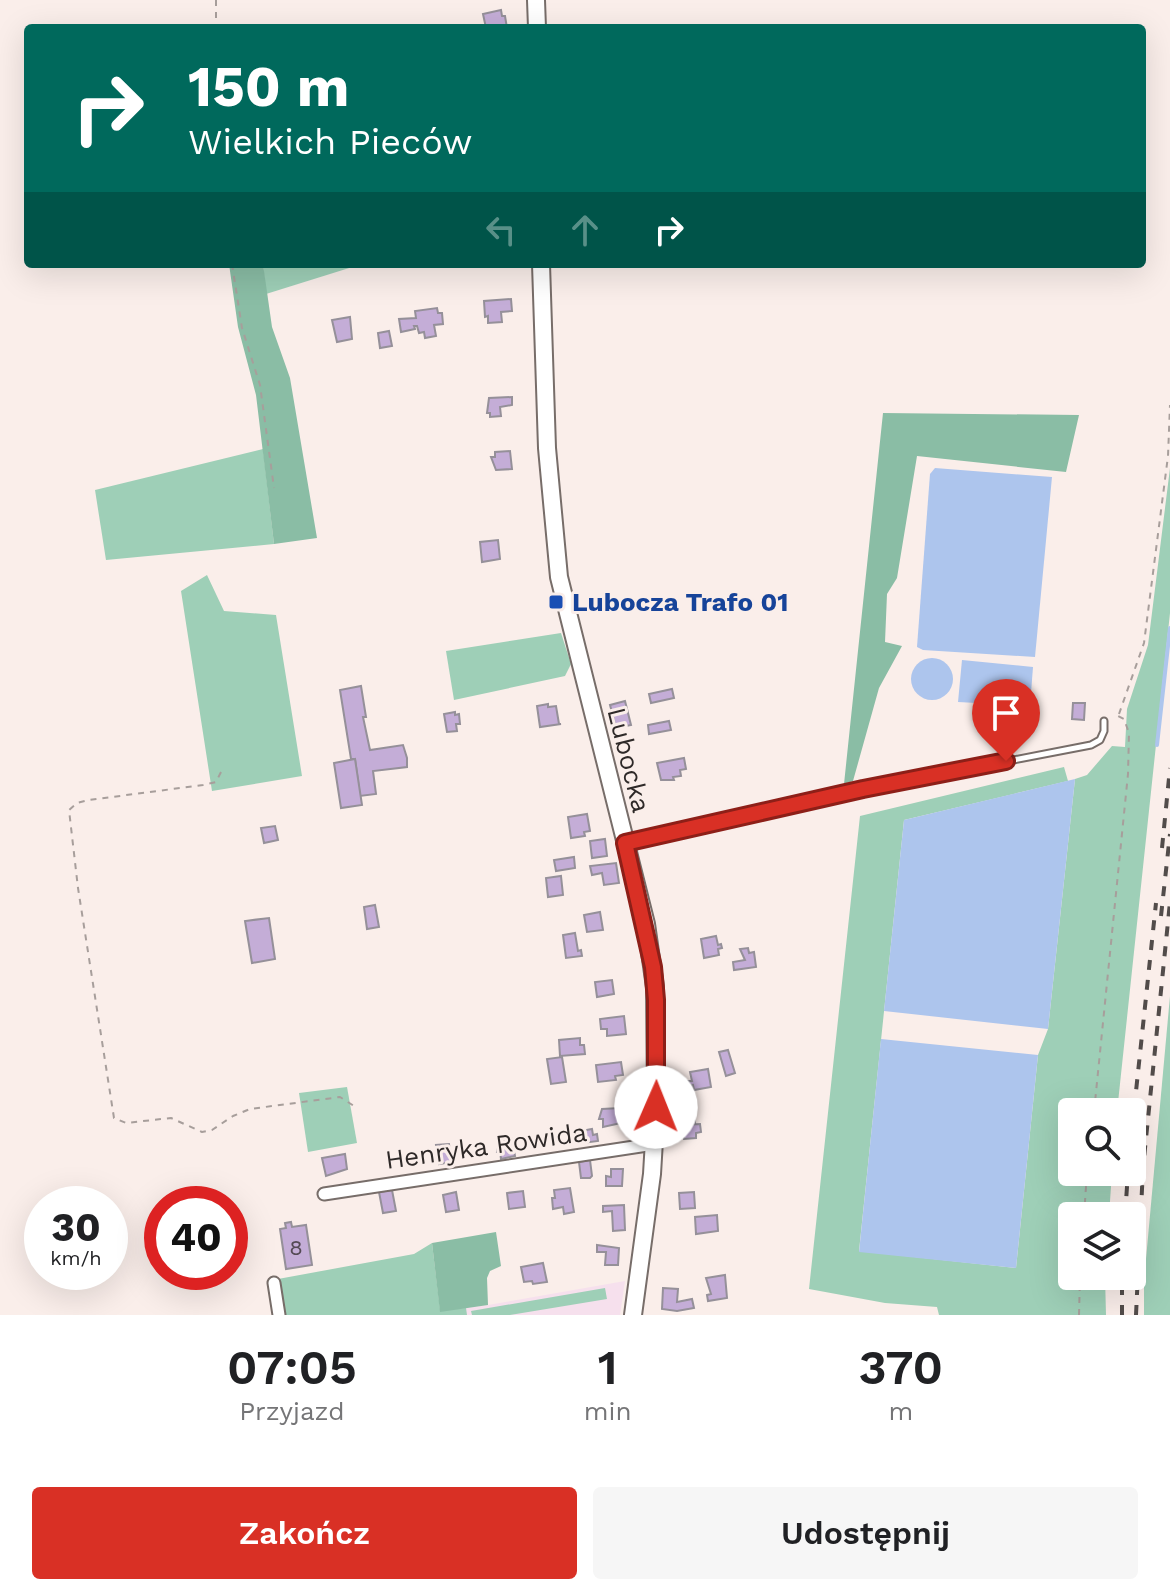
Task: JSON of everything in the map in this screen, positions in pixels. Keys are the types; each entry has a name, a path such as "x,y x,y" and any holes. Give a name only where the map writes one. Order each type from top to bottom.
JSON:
{"street":[{"path":"536,0 537,24"},
{"name":"Lubocka","path":"541,268 547,448 556,556 566,609 646,924 655,987 654,1144 633,1315"},
{"name":"Henryka Rowida","path":"324,1194 654,1144"},
{"path":"274,1283 279,1315"}],"lane":[{"path":"625,843 863,789 1091,745 1100,740 1104,721"}],"path":[{"path":"216,0 216,24"},
{"path":"233,268 242,328 260,385 274,488"},
{"path":"1095,1098 1128,774 1129,733 1124,719 1118,716 1144,643 1168,456 1170,405"},
{"path":"221,772 216,782 89,800 77,803 69,810 114,1118 126,1123 171,1118 202,1132 212,1130 250,1109 340,1097 354,1106"},
{"path":"1079,1315 1080,1290"}],"shaded area":[{"path":"625,1281 620,1315 416,1315 488,1305"}],"green space":[{"path":"230,268 264,268 272,327 290,378 317,538 274,544 256,395 238,327"},
{"path":"263,268 349,268 266,294"},
{"path":"883,413 1079,415 1066,472 917,456 897,578 887,594 885,642 902,646 879,688 853,781 844,784"},
{"path":"263,449 274,544 106,560 95,490"},
{"path":"1170,468 1170,613 1118,1098 1058,1098 1058,1186 1111,1186 1110,1202 1058,1202 1058,1290 1105,1290 1106,1315 939,1315 937,1307 885,1303 809,1289 860,816 1064,767 1068,781 904,820 859,1251 1016,1268 1038,1055 1048,1029 1075,779 1087,775 1112,746 1125,747 1127,709 1148,645"},
{"path":"207,575 224,611 276,615 302,776 212,791 181,591"},
{"path":"561,633 571,664 565,676 454,700 446,651"},
{"path":"1170,996 1170,1315 1144,1315 1146,1259"},
{"path":"347,1087 357,1143 308,1152 299,1093"},
{"path":"496,1232 501,1266 490,1271 487,1278 488,1305 440,1312 432,1243"},
{"path":"432,1243 440,1309 466,1308 467,1315 285,1315 278,1279 414,1254"},
{"path":"605,1288 607,1299 510,1315 472,1315 471,1311"}],"water":[{"path":"935,468 1052,477 1035,657 923,650 917,647 930,474"},
{"path":"932,658 947,664 953,679 947,694 932,700 917,694 911,679 917,664"},
{"path":"962,660 1033,667 1030,706 958,702"},
{"path":"1075,779 1048,1029 884,1011 904,820"},
{"path":"881,1039 1038,1055 1016,1268 859,1252"}],"building":[{"path":"501,10 506,24 485,24 483,14"},
{"path":"511,299 512,311 501,312 502,322 488,323 484,301"},
{"path":"437,308 438,313 442,313 443,324 434,325 436,336 425,338 424,332 419,333 417,326 401,332 399,319 416,318 415,311"},
{"path":"350,317 352,339 337,342 332,320"},
{"path":"389,331 392,346 380,348 378,333"},
{"path":"512,397 512,405 500,407 501,416 490,417 487,413 489,398"},
{"path":"510,451 512,469 496,470 491,457 495,457 495,452"},
{"path":"498,540 500,559 482,562 480,542"},
{"path":"361,686 370,750 403,745 407,767 373,771 376,794 360,796 340,690"},
{"path":"672,689 674,698 651,703 649,694"},
{"path":"625,701 631,725 616,728 610,705"},
{"path":"1073,703 1085,703 1084,720 1072,719"},
{"path":"548,704 548,707 556,706 561,724 540,727 537,706"},
{"path":"455,712 455,715 459,714 460,724 456,724 457,731 447,732 444,714"},
{"path":"669,721 671,730 649,734 648,725"},
{"path":"684,758 686,769 680,770 681,776 673,777 674,780 661,780 657,763"},
{"path":"355,759 362,805 341,808 334,763"},
{"path":"587,814 590,831 584,832 585,836 571,838 568,817"},
{"path":"275,826 278,840 264,843 261,828"},
{"path":"605,839 607,856 592,858 590,841"},
{"path":"574,857 575,868 556,871 554,860"},
{"path":"616,863 619,883 604,885 602,873 592,875 590,866"},
{"path":"561,876 563,895 548,897 546,878"},
{"path":"375,905 379,927 367,929 364,907"},
{"path":"600,912 603,930 587,932 584,915"},
{"path":"269,918 275,959 252,963 245,921"},
{"path":"575,933 582,956 566,958 563,935"},
{"path":"716,936 722,948 718,949 719,955 704,958 701,939"},
{"path":"748,948 749,953 754,952 756,967 734,970 733,962 745,960 740,949"},
{"path":"612,980 614,994 597,997 595,982"},
{"path":"624,1016 626,1034 607,1036 607,1029 601,1029 600,1019"},
{"path":"580,1038 585,1054 560,1056 559,1040"},
{"path":"728,1050 735,1073 726,1076 719,1052"},
{"path":"562,1057 566,1082 551,1084 547,1059"},
{"path":"621,1062 623,1075 615,1076 616,1080 598,1082 596,1065"},
{"path":"708,1069 711,1087 694,1090 693,1085 689,1086 688,1081 692,1081 690,1072"},
{"path":"620,1108 621,1123 603,1127 603,1119 599,1119 602,1109"},
{"path":"693,1110 695,1124 682,1125 681,1111"},
{"path":"700,1124 701,1132 696,1133 696,1138 684,1139 682,1125"},
{"path":"592,1129 598,1141 583,1143 581,1131"},
{"path":"512,1139 515,1156 501,1159 500,1152 497,1152 498,1141"},
{"path":"449,1144 450,1152 454,1151 455,1156 451,1156 452,1162 439,1164 436,1145"},
{"path":"345,1154 347,1169 326,1176 322,1158"},
{"path":"590,1160 592,1176 581,1178 579,1162"},
{"path":"611,1169 623,1169 622,1186 606,1186 606,1176 611,1177"},
{"path":"570,1188 574,1212 564,1214 563,1207 553,1209 554,1190"},
{"path":"392,1190 396,1211 383,1213 379,1192"},
{"path":"523,1191 525,1207 509,1209 507,1193"},
{"path":"456,1192 459,1210 446,1212 443,1195"},
{"path":"694,1192 695,1208 680,1209 679,1193"},
{"path":"624,1205 625,1230 613,1231 612,1211 603,1212 603,1206"},
{"path":"717,1215 718,1231 696,1234 695,1217"},
{"path":"291,1222 292,1227 306,1225 312,1265 286,1269 280,1229"},
{"path":"597,1245 619,1248 618,1265 605,1265 606,1252 597,1252"},
{"path":"543,1263 547,1282 524,1282 521,1267"},
{"path":"725,1275 727,1298 708,1301 707,1295 711,1294 706,1278"},
{"path":"663,1288 678,1289 677,1302 692,1299 694,1308 677,1311 662,1309"}],"waterway":[{"path":"1157,745 1170,628"}],"railway":[{"path":"1162,848 1170,768"},
{"path":"1161,916 1170,834"},
{"path":"1136,1315 1143,1168 1170,902"},
{"path":"1135,1098 1156,903"},
{"path":"1126,1202 1127,1186"},
{"path":"1122,1290 1122,1315"}],"place":[{"name":"Lubocza Trafo 01","path":"556,602"}],"route":[{"path":"656,1107 653,967 646,924 625,843 863,789 1006,761"}]}
